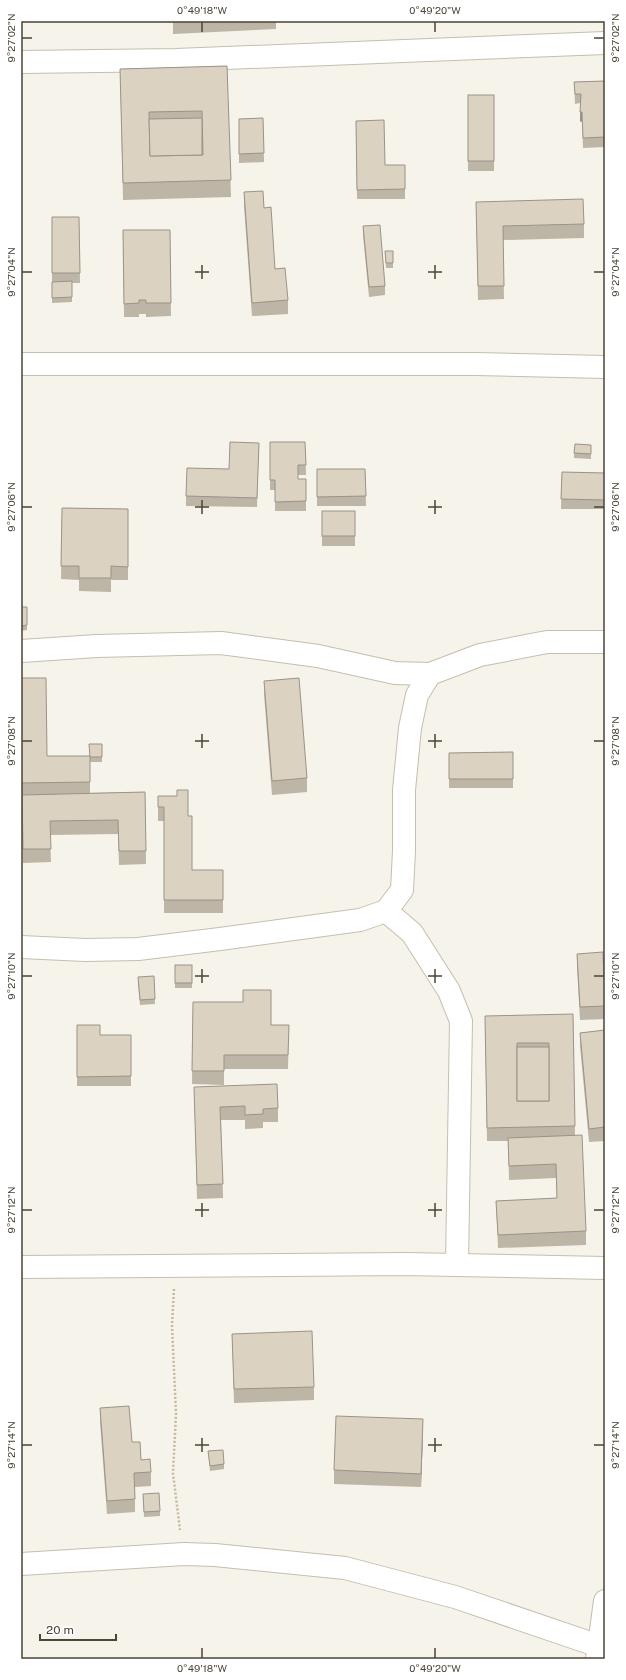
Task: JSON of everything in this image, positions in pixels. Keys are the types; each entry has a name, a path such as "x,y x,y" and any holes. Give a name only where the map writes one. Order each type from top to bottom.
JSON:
{"street":[{"path":"21,62 176,60 605,43"},
{"path":"21,364 475,364 605,367"},
{"path":"21,651 97,646 221,643 318,656 395,673 430,674 480,655 547,642 605,642"},
{"path":"21,947 85,950 138,949 360,920 386,911 402,890 404,851 404,790 410,728 418,696 430,674"},
{"path":"386,911 412,933 448,991 462,1021 457,1264"},
{"path":"21,1267 457,1264 605,1268"},
{"path":"21,1564 184,1554 215,1555 345,1568 455,1597 598,1652 605,1601"}],"path":[{"path":"176,1266 172,1325 176,1414 173,1473 184,1554"}],"building":[{"path":"227,66 231,180 123,183 120,69","holes":["202,111 203,155 150,156 149,112"]},
{"path":"605,81 605,137 583,138 582,112 580,112 581,94 575,94 574,82"},
{"path":"468,95 494,95 494,161 468,161"},
{"path":"202,118 202,155 150,156 149,119"},
{"path":"263,118 264,153 239,154 239,119"},
{"path":"384,120 385,165 405,165 405,189 357,190 356,121"},
{"path":"263,191 264,208 271,207 275,269 285,268 288,300 252,303 244,192"},
{"path":"583,199 584,224 503,226 504,286 478,286 476,202"},
{"path":"52,217 79,217 80,273 52,273"},
{"path":"380,225 385,286 369,287 363,226"},
{"path":"123,230 170,230 171,303 146,303 146,300 139,300 139,303 124,304"},
{"path":"385,251 393,251 393,263 386,263"},
{"path":"72,281 72,297 52,298 52,282"},
{"path":"230,442 259,443 257,498 186,496 187,468 229,469"},
{"path":"270,442 305,442 306,465 298,465 298,479 306,479 306,501 275,502 275,480 270,480"},
{"path":"575,444 591,445 591,454 574,453"},
{"path":"317,469 365,469 366,496 317,497"},
{"path":"562,472 605,473 605,500 561,499"},
{"path":"62,508 128,509 128,567 111,566 111,578 79,578 79,566 61,566"},
{"path":"322,511 355,511 355,536 322,536"},
{"path":"21,607 27,607 27,625 21,626"},
{"path":"21,678 46,678 47,756 90,756 90,782 21,783"},
{"path":"299,678 307,778 272,781 264,681"},
{"path":"89,744 102,744 102,757 90,757"},
{"path":"513,752 513,779 449,779 449,753"},
{"path":"177,790 188,790 188,816 192,816 192,870 223,870 223,900 164,900 164,807 158,807 158,796 177,796"},
{"path":"145,792 146,851 119,851 118,820 50,821 51,849 23,849 22,795"},
{"path":"603,952 605,1006 580,1007 577,954"},
{"path":"175,965 192,965 192,983 175,983"},
{"path":"154,976 155,999 140,1000 138,977"},
{"path":"243,990 271,990 271,1025 289,1025 288,1055 224,1055 224,1071 192,1071 193,1002 243,1002"},
{"path":"573,1014 575,1126 487,1128 485,1016","holes":["517,1043 549,1043 549,1101 517,1101"]},
{"path":"77,1025 100,1025 100,1035 131,1035 131,1076 77,1077"},
{"path":"605,1030 605,1127 589,1129 580,1033"},
{"path":"517,1047 549,1047 549,1101 517,1101"},
{"path":"277,1084 278,1108 263,1109 263,1114 245,1115 245,1106 220,1107 223,1184 197,1185 194,1087"},
{"path":"582,1135 586,1231 498,1235 496,1201 557,1198 556,1164 509,1166 508,1138"},
{"path":"312,1331 314,1387 234,1389 232,1334"},
{"path":"129,1406 132,1442 140,1442 141,1460 150,1459 151,1472 134,1473 135,1499 107,1501 100,1408"},
{"path":"336,1416 423,1419 421,1474 334,1470"},
{"path":"223,1450 224,1464 210,1466 208,1451"},
{"path":"159,1493 160,1511 144,1512 143,1494"}]}
